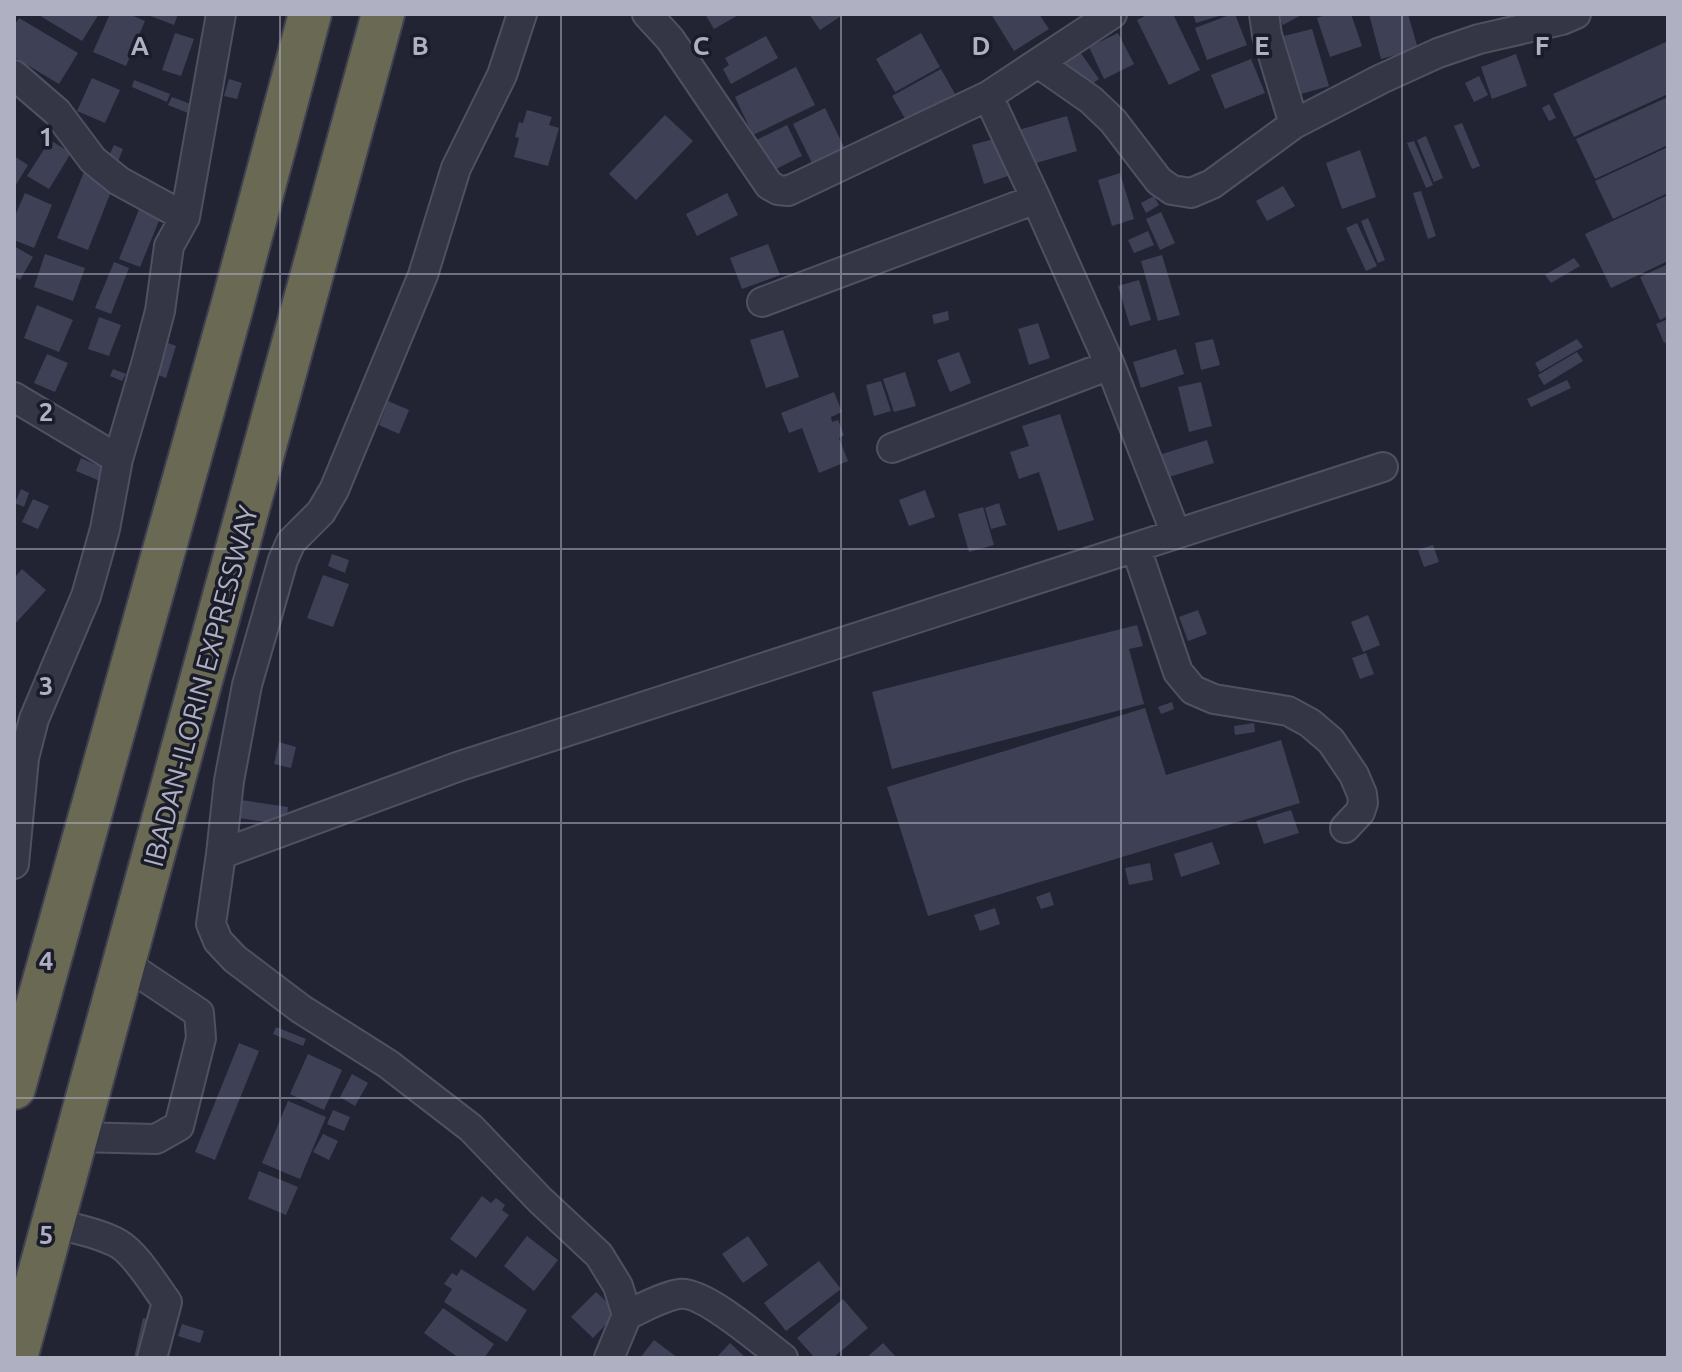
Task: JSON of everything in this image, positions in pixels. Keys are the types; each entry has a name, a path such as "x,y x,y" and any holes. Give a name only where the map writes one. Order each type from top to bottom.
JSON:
{"highway":[{"path":"14,1088 310,14"},
{"name":"IBADAN-ILORIN EXPRESSWAY","path":"16,1358 383,14"}],"street":[{"path":"14,864 24,758 34,719 86,596 105,529 118,459 160,311 169,246 185,217 221,14"},
{"path":"522,14 502,75 456,168 423,275 334,490 321,512 291,542 283,560 247,685 229,781 211,924 218,941 235,959 301,1009 388,1064 471,1128 540,1200 599,1255 618,1286 627,1315 609,1358"},
{"path":"647,14 670,39 769,185 788,191 988,96 1112,14"},
{"path":"1264,14 1267,35 1294,124"},
{"path":"1038,63 1091,100 1113,121 1159,181 1172,190 1191,193 1212,184 1294,124 1381,79 1438,53 1479,39 1576,14"},
{"path":"14,75 57,112 93,160 119,181 185,217"},
{"path":"988,96 1110,365 1176,534"},
{"path":"762,302 1036,199"},
{"path":"892,448 1110,365"},
{"path":"14,397 118,459"},
{"path":"221,854 457,767 1383,467"},
{"path":"1136,548 1178,672 1193,690 1214,699 1288,711 1310,723 1331,741 1354,775 1362,794 1360,812 1345,828"},
{"path":"77,1137 156,1139 179,1126 201,1038 199,1013 124,963"},
{"path":"53,1223 121,1245 142,1267 167,1302 152,1358"},
{"path":"627,1315 682,1293 712,1304 783,1358"}],"building":[{"path":"37,14 99,14 82,41"},
{"path":"110,14 129,14 145,21 126,66 93,52"},
{"path":"145,14 178,14 174,25"},
{"path":"705,14 740,14 714,29"},
{"path":"809,14 844,14 820,30"},
{"path":"991,14 1039,14 1049,29 1014,51"},
{"path":"1149,14 1173,14 1200,70 1169,85 1137,20"},
{"path":"1193,14 1222,14 1222,15 1196,23"},
{"path":"1235,14 1247,45 1207,60 1195,28"},
{"path":"1277,14 1303,14 1283,25"},
{"path":"1328,14 1351,14 1362,46 1330,57 1317,18"},
{"path":"1369,14 1408,14 1418,49 1381,59"},
{"path":"19,18 78,53 59,84 14,57 14,26"},
{"path":"1312,29 1329,86 1301,94 1284,36"},
{"path":"175,33 194,39 181,76 162,70"},
{"path":"921,33 940,67 895,92 876,59"},
{"path":"1118,33 1134,64 1104,79 1089,47"},
{"path":"766,36 778,58 731,84 723,69 729,65 725,58"},
{"path":"1668,41 1668,94 1574,137 1553,94"},
{"path":"1080,52 1099,79 1083,90 1063,63"},
{"path":"1516,54 1527,86 1492,99 1481,67"},
{"path":"1251,59 1265,93 1225,109 1211,75"},
{"path":"796,67 815,105 753,135 735,97"},
{"path":"941,69 955,94 907,122 892,96"},
{"path":"1479,76 1488,95 1474,102 1465,83"},
{"path":"92,78 120,90 105,123 77,111"},
{"path":"229,79 242,83 237,99 224,96"},
{"path":"134,80 170,94 167,102 132,87"},
{"path":"172,97 201,108 198,117 168,105"},
{"path":"1668,97 1668,145 1595,179 1576,139"},
{"path":"1549,104 1556,118 1549,121 1542,108"},
{"path":"825,108 845,149 813,165 793,124"},
{"path":"527,110 552,117 549,125 559,128 548,166 514,157 519,122 523,123"},
{"path":"665,115 693,141 636,200 609,174"},
{"path":"1067,116 1077,151 1026,166 1015,131"},
{"path":"1462,123 1480,166 1472,169 1454,126"},
{"path":"787,125 802,156 764,175 748,144"},
{"path":"1426,136 1443,178 1434,182 1417,140"},
{"path":"997,138 1008,176 984,184 972,145"},
{"path":"50,140 71,153 49,189 27,176"},
{"path":"1414,141 1433,185 1426,188 1407,143"},
{"path":"114,145 123,149 117,164 107,160"},
{"path":"1668,147 1668,193 1613,219 1595,181"},
{"path":"1360,150 1376,197 1342,209 1326,163"},
{"path":"14,156 28,165 14,188"},
{"path":"84,172 114,184 88,250 57,238"},
{"path":"1120,173 1134,219 1112,226 1098,180"},
{"path":"1283,186 1295,206 1267,221 1256,201"},
{"path":"1421,191 1436,236 1428,239 1413,193"},
{"path":"25,193 52,205 34,248 14,240 14,218"},
{"path":"727,193 738,215 697,236 686,214"},
{"path":"1668,195 1668,261 1611,288 1585,234"},
{"path":"1154,196 1159,205 1146,213 1141,203"},
{"path":"142,202 163,211 140,267 119,259"},
{"path":"1161,212 1175,243 1160,250 1146,219"},
{"path":"1368,218 1385,260 1378,263 1361,221"},
{"path":"1357,223 1377,266 1366,271 1346,228"},
{"path":"1148,231 1154,245 1134,253 1128,240"},
{"path":"768,244 780,275 742,289 730,258"},
{"path":"14,246 33,257 20,280 14,276"},
{"path":"45,254 85,268 73,301 34,287"},
{"path":"1162,255 1180,315 1158,321 1141,261"},
{"path":"1574,258 1580,266 1551,283 1545,275"},
{"path":"114,262 129,268 111,314 95,308"},
{"path":"1668,264 1668,316 1660,320 1640,277"},
{"path":"1139,280 1151,320 1130,326 1118,286"},
{"path":"37,305 73,320 59,352 24,338"},
{"path":"948,311 949,320 934,324 932,315"},
{"path":"99,317 121,325 109,356 88,349"},
{"path":"1668,319 1668,341 1664,343 1656,324"},
{"path":"1038,323 1050,358 1029,365 1018,329"},
{"path":"783,330 799,377 766,388 750,340"},
{"path":"1213,339 1220,365 1201,370 1195,343"},
{"path":"1577,339 1583,347 1540,372 1535,363"},
{"path":"168,343 176,346 166,378 158,375"},
{"path":"1176,349 1184,374 1141,388 1133,362"},
{"path":"959,352 971,383 950,392 937,360"},
{"path":"1577,352 1583,361 1544,385 1538,375"},
{"path":"47,354 68,363 55,392 34,383"},
{"path":"113,369 126,374 122,381 110,376"},
{"path":"905,372 916,406 894,412 883,379"},
{"path":"1567,380 1571,388 1531,407 1527,399"},
{"path":"881,381 891,411 874,416 866,385"},
{"path":"1201,382 1212,426 1189,432 1178,387"},
{"path":"834,392 842,412 831,417 832,422 838,420 844,435 839,438 848,461 819,473 802,428 789,433 781,413"},
{"path":"388,401 409,410 399,434 379,425"},
{"path":"1060,414 1094,520 1058,531 1039,472 1019,479 1010,452 1029,446 1022,426"},
{"path":"1207,440 1214,463 1169,477 1162,454"},
{"path":"81,458 106,469 100,481 76,471"},
{"path":"21,489 29,493 24,507 15,503"},
{"path":"925,490 935,517 909,526 899,500"},
{"path":"33,499 49,506 38,529 22,522"},
{"path":"999,503 1006,525 991,529 985,508"},
{"path":"983,507 994,545 969,552 958,514"},
{"path":"1433,545 1439,562 1424,567 1418,550"},
{"path":"332,554 349,560 345,573 328,566"},
{"path":"22,569 46,590 14,625 14,578"},
{"path":"323,575 349,584 333,627 307,618"},
{"path":"1198,610 1207,634 1188,641 1179,617"},
{"path":"1368,615 1380,645 1363,652 1351,622"},
{"path":"1137,625 1143,646 1129,649 1144,704 892,769 872,692"},
{"path":"1366,653 1374,674 1360,679 1352,658"},
{"path":"1172,702 1174,709 1161,714 1158,707"},
{"path":"1145,708 1166,775 1281,740 1300,803 928,916 887,787"},
{"path":"1254,723 1255,732 1235,735 1234,726"},
{"path":"279,742 296,747 291,768 274,764"},
{"path":"241,800 288,807 286,825 239,818"},
{"path":"1291,810 1299,833 1264,844 1256,821"},
{"path":"1212,842 1220,864 1181,877 1174,854"},
{"path":"1150,863 1153,880 1129,885 1125,868"},
{"path":"1050,892 1054,905 1041,909 1036,897"},
{"path":"995,908 1000,924 980,931 974,915"},
{"path":"276,1027 306,1039 303,1046 273,1034"},
{"path":"239,1043 259,1051 215,1160 195,1152"},
{"path":"308,1054 342,1070 324,1110 290,1094"},
{"path":"352,1074 368,1083 355,1106 340,1097"},
{"path":"288,1101 326,1117 300,1179 262,1163"},
{"path":"333,1110 350,1117 344,1131 327,1124"},
{"path":"323,1134 338,1141 329,1160 313,1152"},
{"path":"259,1171 298,1187 286,1215 248,1199"},
{"path":"482,1196 491,1203 496,1198 505,1205 502,1210 509,1215 476,1258 450,1239"},
{"path":"527,1236 558,1260 534,1291 504,1266"},
{"path":"748,1236 768,1265 743,1283 722,1254"},
{"path":"819,1261 841,1289 786,1331 764,1303"},
{"path":"461,1269 527,1310 507,1342 444,1302 452,1289 444,1284 452,1273 457,1276"},
{"path":"596,1292 618,1312 593,1338 571,1317"},
{"path":"843,1299 868,1328 833,1358 815,1358 797,1338"},
{"path":"443,1308 494,1344 484,1358 459,1358 424,1333"},
{"path":"143,1318 157,1321 149,1358 134,1358"},
{"path":"182,1324 204,1331 200,1343 178,1336"},
{"path":"654,1340 678,1358 640,1358"},
{"path":"730,1343 746,1358 716,1358"},
{"path":"883,1343 897,1358 866,1358"}]}
